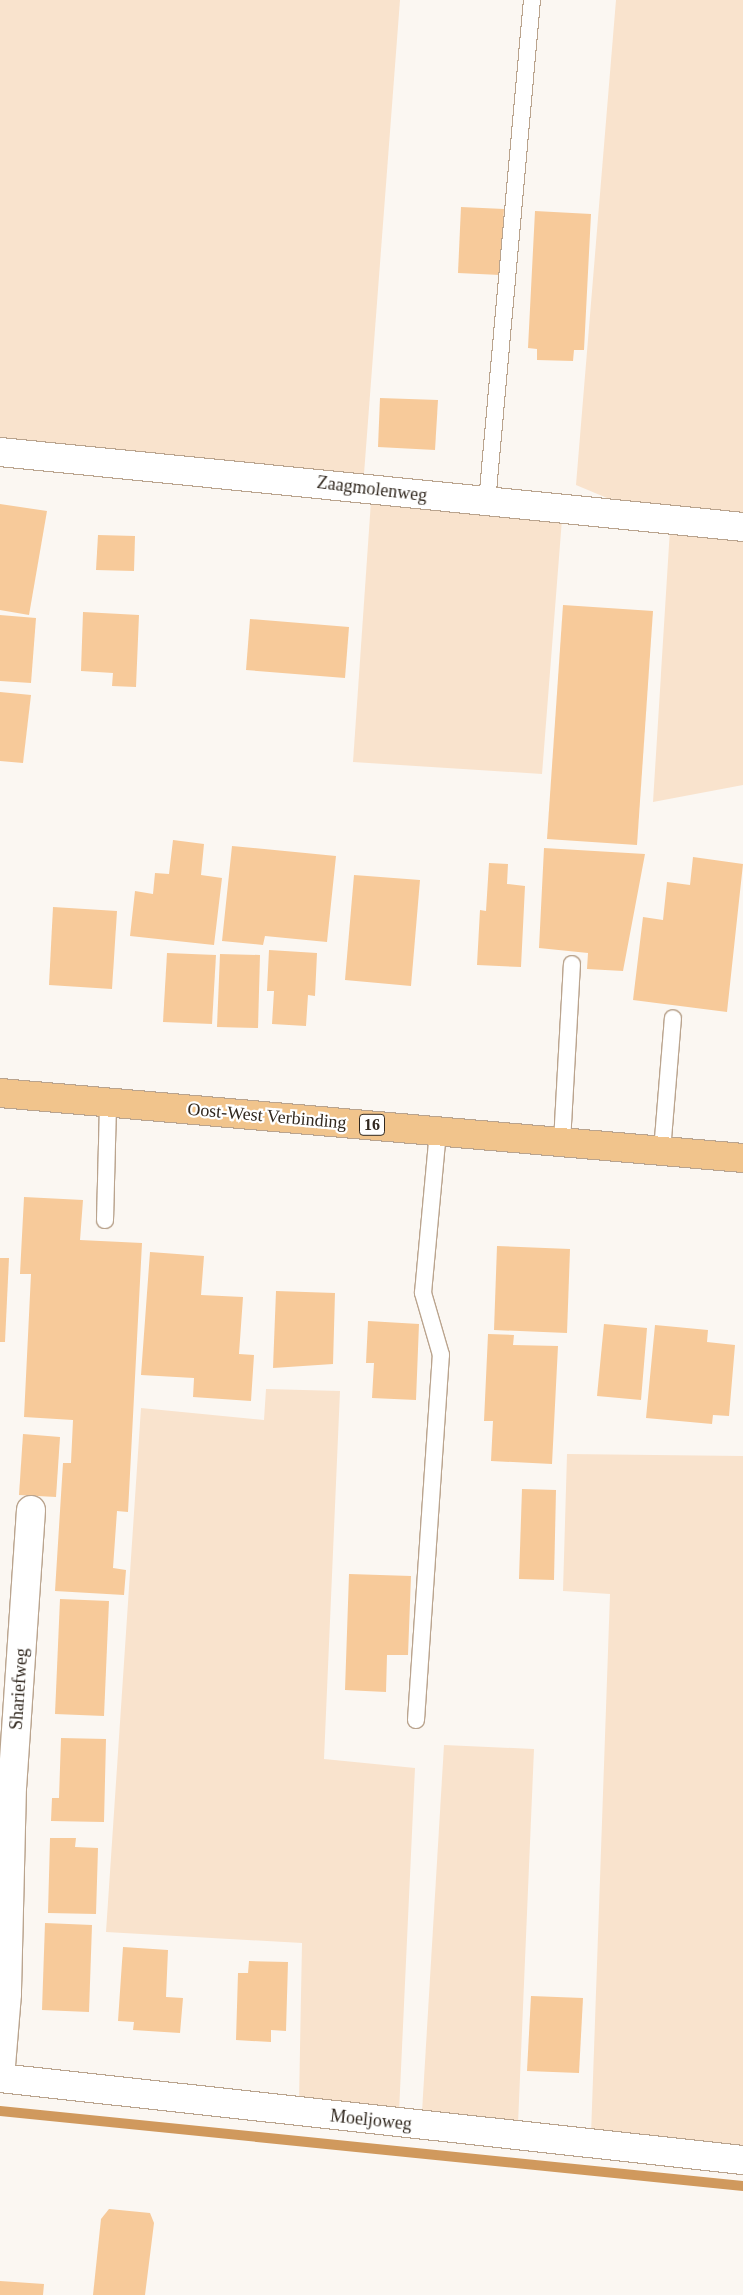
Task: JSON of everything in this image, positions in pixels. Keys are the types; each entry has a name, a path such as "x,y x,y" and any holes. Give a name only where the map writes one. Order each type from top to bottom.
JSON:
{"main road":[{"name":"Oost-West Verbinding","path":"0,1093 743,1158"}],"street":[{"name":"Zaagmolenweg","path":"0,452 218,471 487,502 743,527"},
{"name":"Shariefweg","path":"0,2078 7,1994 12,1786 31,1510"},
{"name":"Moeljoweg","path":"0,2078 743,2160"}],"lane":[{"path":"487,502 532,0"},
{"path":"562,1142 572,964"},
{"path":"662,1151 673,1018"},
{"path":"105,1220 108,1103"},
{"path":"416,1720 441,1355 423,1294 438,1131"}],"shaded area":[{"path":"0,0 400,0 364,474 0,438"},
{"path":"616,0 743,0 743,516 607,498 576,485"},
{"path":"371,501 562,519 542,774 353,762"},
{"path":"670,529 743,537 743,785 653,802"},
{"path":"266,1389 340,1391 324,1759 415,1768 399,2112 299,2101 302,1943 106,1932 141,1408 264,1420"},
{"path":"567,1454 743,1456 743,2153 591,2135 610,1594 563,1591"},
{"path":"444,1745 534,1749 518,2124 422,2112"}],"building":[{"path":"461,207 504,209 500,275 458,273"},
{"path":"535,211 591,214 584,350 574,350 573,361 537,360 537,349 528,348"},
{"path":"380,398 438,400 435,450 378,447"},
{"path":"0,504 47,511 29,615 0,610"},
{"path":"98,535 135,536 134,571 96,570"},
{"path":"563,605 653,611 637,845 547,839"},
{"path":"83,612 139,615 136,687 112,686 113,673 81,671"},
{"path":"0,615 36,618 31,683 0,681"},
{"path":"250,619 349,627 345,678 246,670"},
{"path":"0,692 31,695 23,763 0,761"},
{"path":"173,840 204,844 201,875 222,878 214,945 130,936 135,891 153,894 155,873 169,874"},
{"path":"232,846 336,856 327,942 265,936 263,945 222,941"},
{"path":"544,848 645,854 623,971 587,969 588,953 539,948"},
{"path":"693,857 743,864 727,1012 633,1000 643,917 663,920 667,882 690,885"},
{"path":"489,863 508,864 507,884 525,886 521,967 477,965 480,910 486,911"},
{"path":"354,875 420,880 411,986 345,980"},
{"path":"53,907 117,911 112,989 49,985"},
{"path":"269,950 317,953 315,996 308,995 306,1026 272,1024 274,991 267,991"},
{"path":"167,953 216,955 212,1024 163,1022"},
{"path":"220,954 260,955 258,1028 217,1027"},
{"path":"24,1197 83,1200 80,1240 142,1243 128,1512 117,1511 113,1568 126,1570 124,1595 55,1591 63,1463 71,1463 73,1420 24,1417 31,1274 20,1274"},
{"path":"497,1246 570,1249 567,1333 494,1330"},
{"path":"150,1252 204,1256 201,1295 243,1297 239,1354 254,1355 251,1401 193,1397 194,1378 141,1375"},
{"path":"0,1258 9,1258 5,1342 0,1342"},
{"path":"276,1291 335,1293 333,1364 273,1368"},
{"path":"368,1321 419,1324 416,1400 372,1398 374,1363 366,1363"},
{"path":"604,1324 647,1328 641,1400 597,1396"},
{"path":"655,1325 708,1330 707,1342 735,1345 729,1416 713,1415 712,1424 646,1418"},
{"path":"488,1334 514,1335 513,1345 558,1346 552,1464 491,1461 493,1421 484,1421"},
{"path":"23,1434 60,1437 56,1497 19,1495"},
{"path":"522,1489 556,1490 554,1580 519,1579"},
{"path":"349,1574 411,1576 408,1655 387,1655 386,1692 345,1690"},
{"path":"60,1599 109,1601 104,1716 55,1714"},
{"path":"61,1738 106,1739 104,1822 51,1821 52,1798 59,1798"},
{"path":"50,1838 76,1838 75,1847 98,1848 96,1914 48,1913"},
{"path":"45,1923 92,1925 89,2012 42,2010"},
{"path":"123,1947 168,1950 166,1997 183,1998 180,2033 133,2030 134,2022 118,2021"},
{"path":"249,1961 288,1962 286,2031 271,2030 271,2042 236,2040 238,1973 248,1973"},
{"path":"531,1996 583,1998 579,2073 527,2071"},
{"path":"109,2209 150,2213 154,2223 145,2295 93,2295 101,2219"},
{"path":"0,2281 44,2284 43,2295 0,2295"}],"waterway":[{"path":"0,2111 743,2186"}]}
